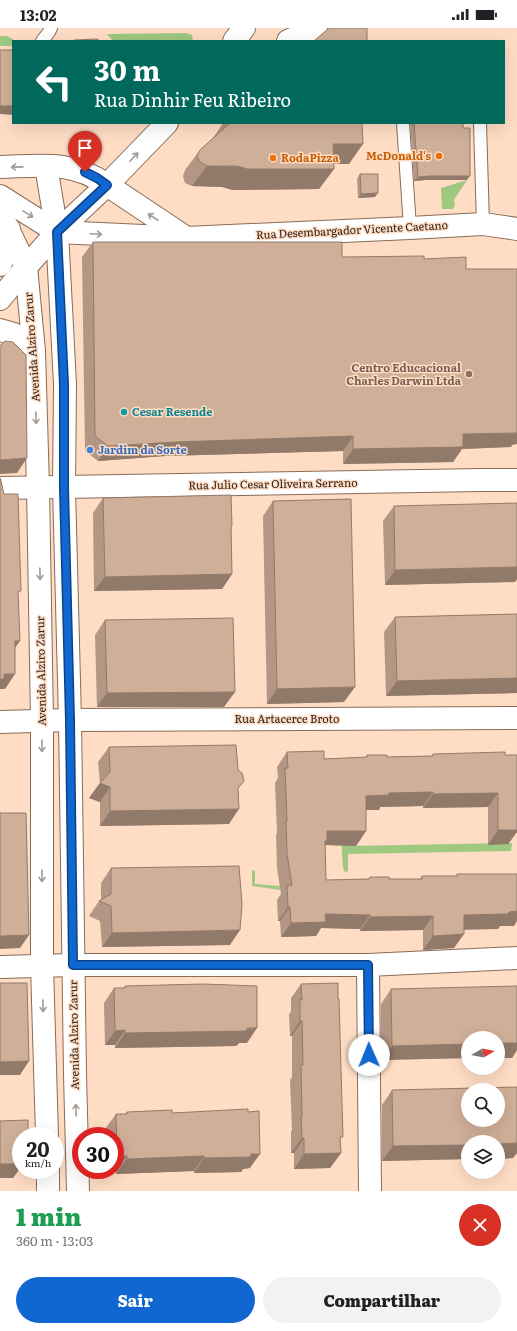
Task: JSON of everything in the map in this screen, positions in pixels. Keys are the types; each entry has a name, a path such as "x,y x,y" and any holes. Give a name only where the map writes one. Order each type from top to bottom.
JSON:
{"street":[{"path":"235,40 244,28"},
{"path":"290,40 316,28"},
{"path":"0,299 57,232 107,185 166,124"},
{"name":"Avenida Alziro Zarur","path":"46,166 57,232 64,384 64,488 70,720 78,1191"},
{"path":"0,167 70,167 85,172 97,178 186,238"},
{"path":"0,196 57,232"},
{"path":"0,265 6,251 5,220"},
{"name":"Avenida Alziro Zarur","path":"5,220 26,267 34,351 42,720 42,966 47,1127"},
{"name":"Rua Desembargador Vicente Caetano","path":"57,232 186,238 483,224 517,229"},
{"path":"0,330 14,334 34,351"},
{"name":"Rua Julio Cesar Oliveira Serrano","path":"0,488 517,480"},
{"name":"Rua Artacerce Broto","path":"0,722 42,720 511,718"},
{"path":"0,968 73,965 368,965 509,959"},
{"path":"368,965 370,1191"},
{"path":"48,1179 48,1191"}],"lane":[{"path":"43,40 51,28"},
{"path":"403,124 410,228"},
{"path":"480,124 483,224"}],"green space":[{"path":"186,33 192,35 193,40 112,40 107,34"},
{"path":"0,36 7,36 13,39 12,46 0,46"},
{"path":"467,180 454,200 455,205 453,209 442,209 441,188"},
{"path":"348,829 349,846 512,843 511,851 348,854 348,870 345,872 343,868 341,835"},
{"path":"252,870 255,871 255,884 280,886 280,890 252,886"}],"building":[{"path":"329,28 367,28 367,40 315,40"},
{"path":"98,39 98,40 74,40"},
{"path":"0,50 12,50 12,106 0,106"},
{"path":"229,124 362,124 363,144 333,144 334,169 247,169 237,166 207,166 200,162 197,156 200,150"},
{"name":"McDonald's","path":"414,124 463,124 463,128 470,128 470,176 418,177"},
{"path":"360,174 378,174 378,193 361,194"},
{"path":"93,242 342,242 342,257 424,256 424,259 466,257 466,269 517,269 517,433 463,434 463,447 353,449 353,436 176,442 108,446 95,436"},
{"path":"5,341 13,342 26,355 27,458 0,460 0,346"},
{"path":"0,478 4,494 18,494 21,591 18,591 20,641 15,641 15,674 4,674 4,679 0,679"},
{"path":"231,495 232,574 105,577 103,498"},
{"path":"351,499 355,687 277,689 273,501"},
{"path":"517,503 517,567 395,570 394,506"},
{"path":"517,614 517,678 397,681 395,617"},
{"path":"233,618 235,692 107,693 105,620"},
{"path":"236,745 238,770 242,773 244,781 238,788 239,809 110,811 110,787 100,783 110,772 109,747"},
{"path":"324,751 324,759 367,757 367,755 387,755 387,757 433,756 433,754 505,752 505,755 517,755 517,830 498,830 498,793 389,793 389,795 366,796 366,831 327,831 327,841 325,841 326,880 369,879 370,877 389,877 389,879 422,879 422,876 457,876 457,874 517,874 517,911 509,912 508,914 464,915 464,934 433,936 433,916 370,917 370,915 325,914 326,922 291,923 290,907 288,907 287,886 292,885 287,854 285,768 288,768 287,752"},
{"path":"0,813 26,813 29,935 0,936"},
{"path":"239,866 242,904 240,930 112,933 111,906 99,901 111,894 111,868"},
{"path":"0,983 27,983 29,1061 0,1062"},
{"path":"338,983 343,1137 340,1137 341,1153 304,1154 304,1138 302,1138 301,1117 301,1065 303,1065 302,1021 300,1021 300,999 302,1000 301,984"},
{"path":"203,984 257,986 257,1028 247,1028 247,1031 125,1033 125,1030 115,1031 114,988 125,988 125,986"},
{"path":"517,986 517,1043 505,1043 505,1031 461,1031 461,1044 392,1046 391,989"},
{"path":"505,1087 517,1087 517,1143 505,1144 505,1135 461,1135 461,1145 393,1146 392,1090 461,1088 461,1127 505,1127"},
{"path":"248,1109 248,1112 259,1111 260,1154 251,1154 251,1157 204,1158 204,1156 127,1159 127,1156 124,1156 124,1127 116,1127 116,1114 127,1114 127,1112 172,1110 172,1113"},
{"path":"28,1120 28,1127 12,1127 12,1164 0,1164 0,1121"}],"place":[{"name":"McDonald's","path":"439,156"},
{"name":"RodaPizza","path":"273,158"},
{"name":"Centro Educacional Charles Darwin Ltda","path":"469,374"},
{"name":"Cesar Resende","path":"124,412"},
{"name":"Jardim da Sorte","path":"90,450"}],"route":[{"path":"85,172 107,185 57,232 64,384 64,488 70,720 73,965 368,965 369,1055"}]}
